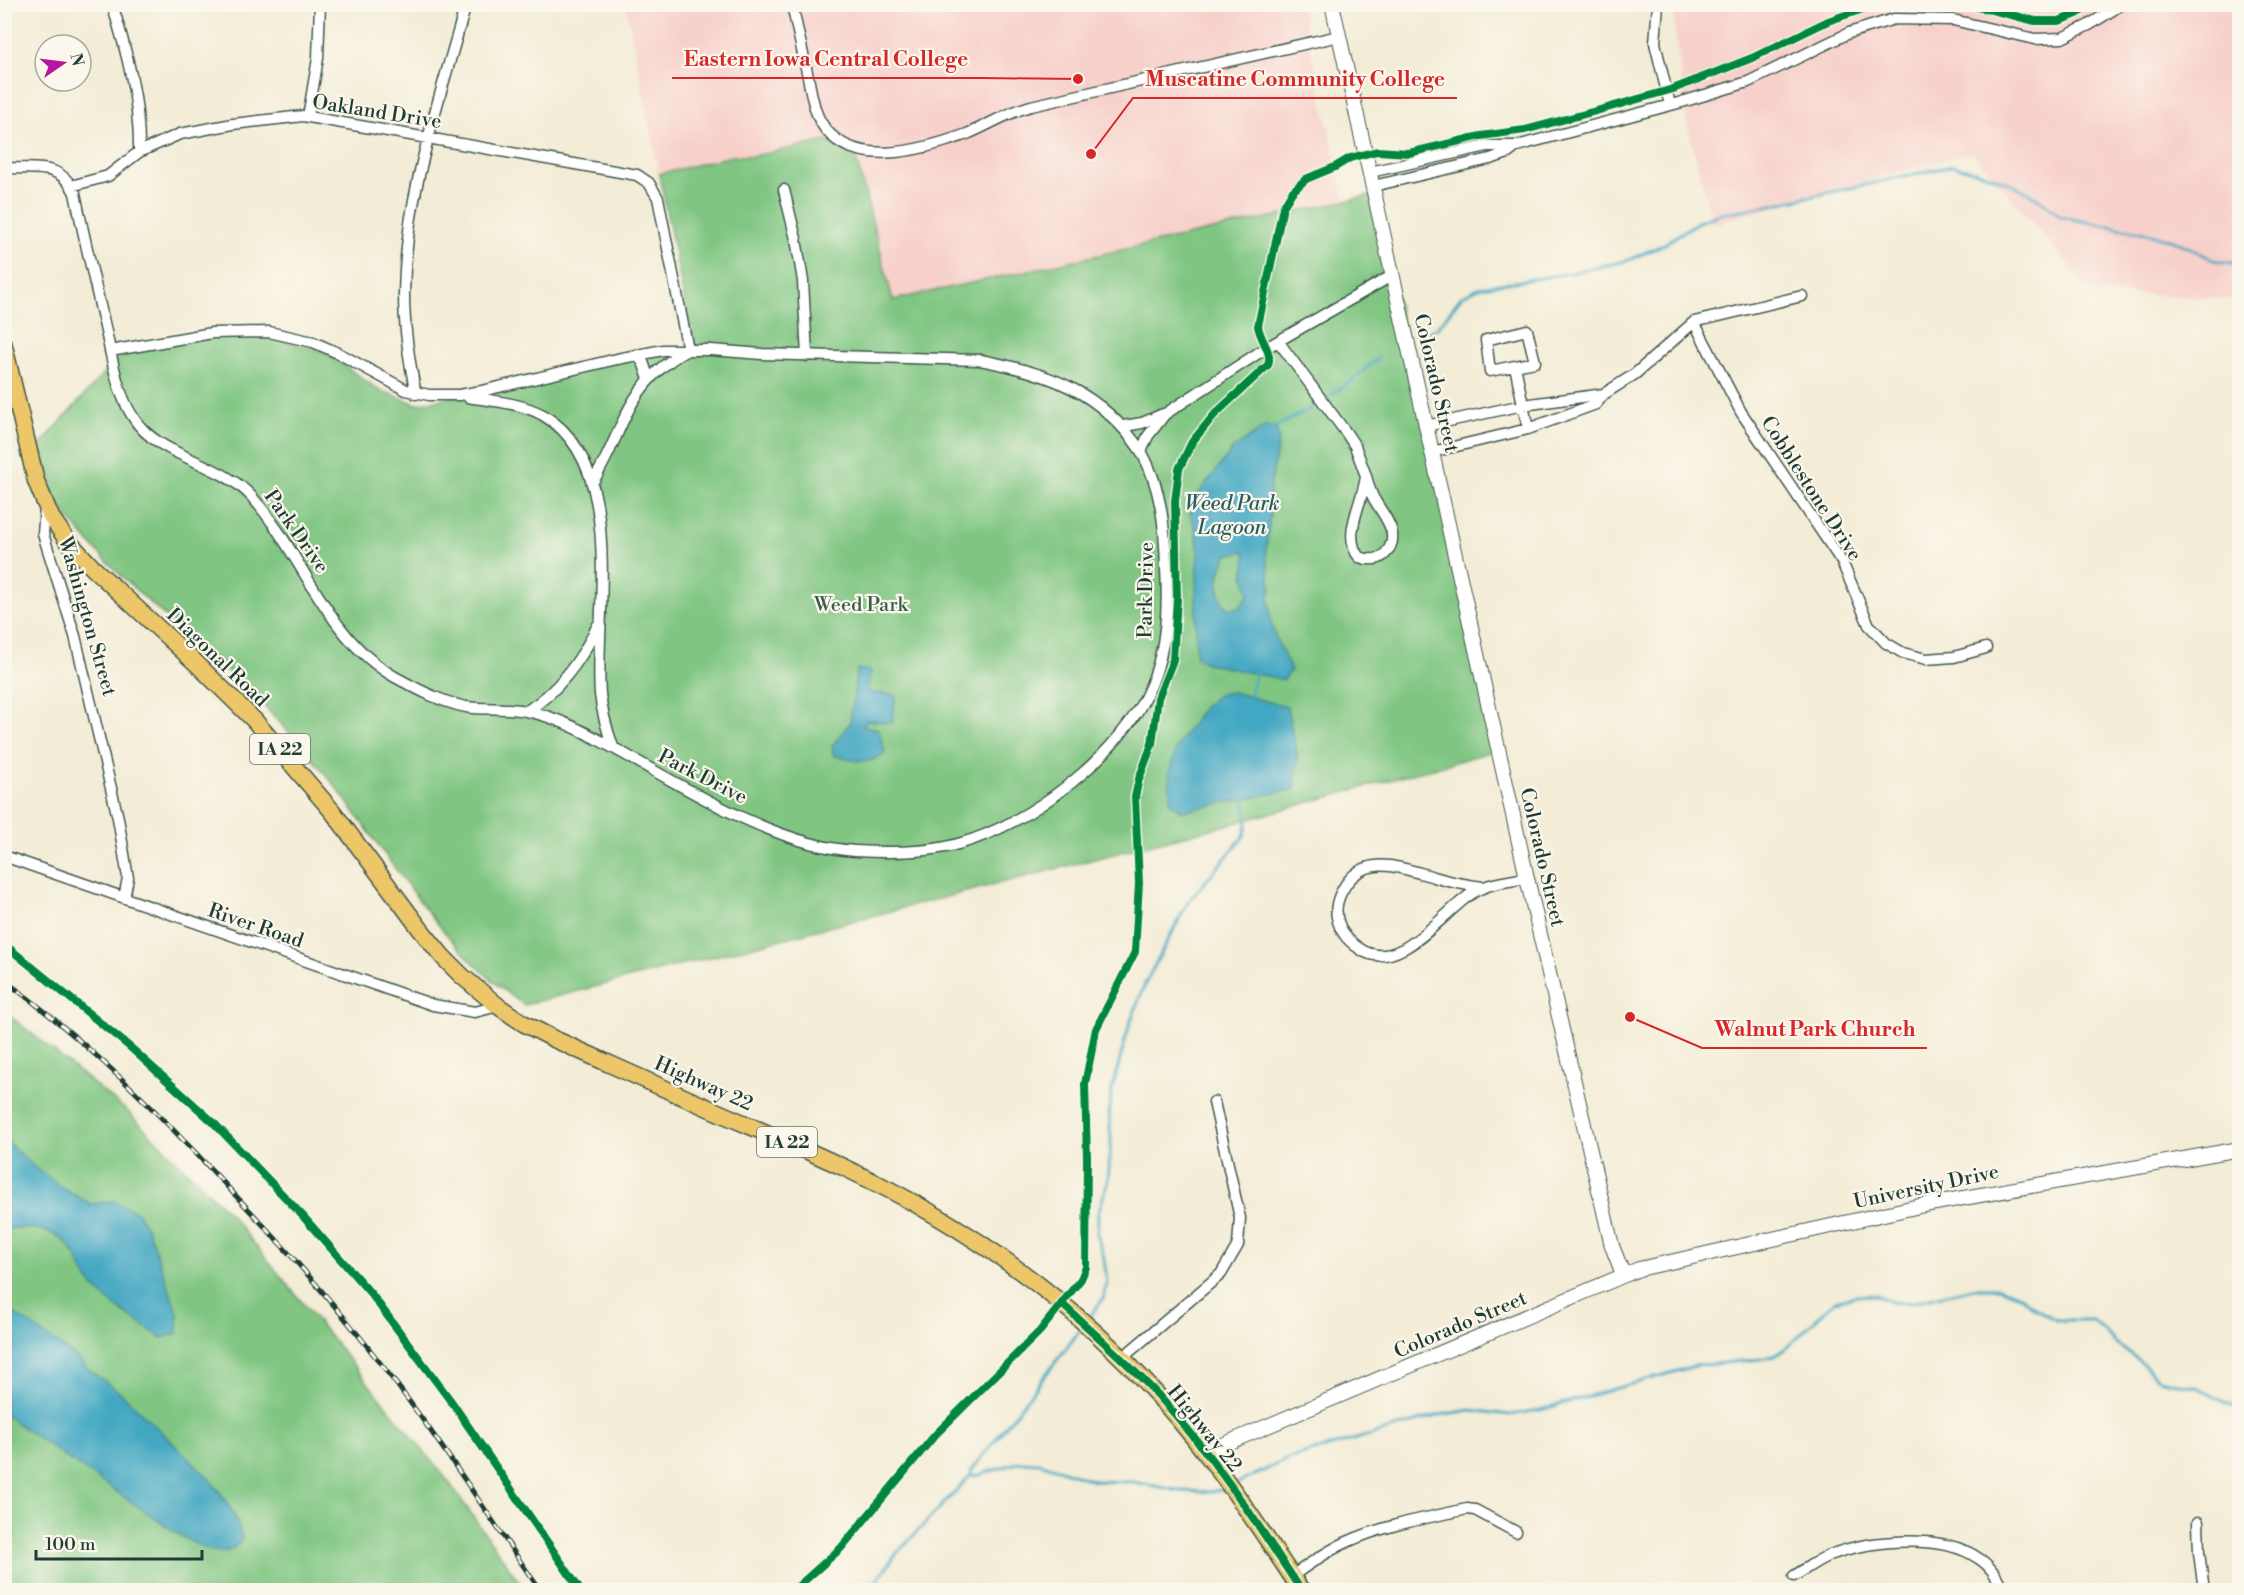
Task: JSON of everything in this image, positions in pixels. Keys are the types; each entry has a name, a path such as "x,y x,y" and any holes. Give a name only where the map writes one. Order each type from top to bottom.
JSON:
{"main road":[{"name":"Washington Street","path":"4,346 36,481 45,507"},
{"name":"Diagonal Road","path":"45,507 67,540 82,557 254,720 333,812 443,957 498,1006"},
{"name":"Highway 22","path":"498,1006 554,1039 853,1172 934,1214 1016,1268 1062,1304 1122,1358 1160,1397 1238,1495 1296,1583"}],"street":[{"path":"112,4 135,97 139,152"},
{"path":"308,117 318,58 320,4"},
{"path":"416,394 407,345 405,275 411,225 428,138 466,4"},
{"path":"792,4 819,119 835,138 847,147 869,153 903,150 965,135 1018,109 1030,106 1340,36"},
{"name":"Colorado Street","path":"1206,1452 1623,1274 1612,1246 1527,878 1332,4"},
{"path":"1658,4 1655,43 1670,105"},
{"path":"1371,179 1490,159 1508,153 1517,146 1748,82 1849,33 1894,19 1953,20 2036,39 2062,38 2089,25 2122,4"},
{"name":"Oakland Drive","path":"71,186 108,176 139,152 180,134 232,124 308,117 638,175 654,190 662,217 688,350"},
{"path":"4,168 54,171 71,186"},
{"name":"Park Drive","path":"71,186 75,193 110,351 123,396 135,421 160,444 226,476 251,496 330,613 363,654 395,677 448,702 484,709 527,711 569,725 684,787 761,825 812,844 837,849 893,852 956,845 1007,824 1046,801 1082,774 1107,750 1139,710 1157,671 1166,623 1166,545 1156,485 1142,451 1124,426 1107,410 1070,387 1012,366 980,360 950,358 807,356 663,350 459,395 416,394 313,342 270,332 240,331 202,334 110,351"},
{"path":"784,190 803,280 807,356"},
{"path":"1124,426 1142,423 1165,414 1278,341 1392,274"},
{"path":"1432,452 1528,429 1596,404 1604,394 1635,374 1694,322 1802,296"},
{"name":"Cobblestone Drive","path":"1694,322 1741,412 1842,562 1869,625 1886,643 1903,653 1926,659 1954,657 1986,648"},
{"path":"1527,330 1535,362 1515,366 1490,371 1486,340 1527,330"},
{"path":"1278,341 1316,389 1355,446 1366,476 1373,498 1388,520 1392,537 1391,545 1382,557 1370,560 1359,557 1353,545 1356,514 1365,488 1366,476"},
{"path":"592,483 605,463 624,414 649,379 675,356 688,350"},
{"path":"636,355 643,362 649,379"},
{"path":"1515,366 1528,429"},
{"path":"1426,426 1522,405 1604,394"},
{"path":"459,395 504,402 543,416 554,423 578,449 592,483 596,501 603,581 600,696 606,727 613,747"},
{"path":"1142,451 1148,436 1165,414"},
{"name":"Washington Street","path":"45,507 43,534 75,636 118,818 128,878 124,898"},
{"path":"527,711 549,696 561,683 586,648 601,618"},
{"name":"River Road","path":"4,856 433,1005 458,1011 475,1012 498,1006"},
{"path":"1483,887 1452,908 1412,945 1391,954 1382,955 1363,951 1347,939 1338,922 1336,908 1345,883 1359,870 1370,867 1393,866 1454,883 1483,887 1527,878"},
{"path":"1122,1358 1221,1274 1238,1245 1240,1218 1214,1102"},
{"name":"University Drive","path":"1623,1274 1924,1205 2240,1149"},
{"path":"1296,1583 1328,1552 1348,1541 1405,1523 1467,1509 1475,1510 1516,1532"},
{"path":"2198,1522 2204,1590"},
{"path":"1794,1576 1828,1556 1854,1547 1878,1542 1914,1542 1946,1546 1977,1557 1995,1574 2003,1590"}],"shaded area":[{"path":"626,5 1301,5 1345,201 892,301 857,159 771,152 754,156 732,156 659,174"},
{"path":"1672,5 2239,5 2239,299 2092,292 1972,152 1713,224 1686,119"}],"green space":[{"name":"Weed Park","path":"826,141 856,159 893,300 1373,195 1498,750 1231,824 524,1005 495,983 445,933 331,781 282,725 227,671 140,594 86,539 54,495 40,445 122,353 220,335 274,338 325,352 379,390 417,404 492,389 629,356 691,350 692,339 659,174 732,156 754,156"},
{"path":"4,1011 127,1111 230,1214 448,1481 525,1590 5,1590"}],"water":[{"name":"Weed Park Lagoon","path":"1265,427 1276,427 1279,439 1270,487 1271,504 1266,551 1271,589 1269,598 1271,623 1291,670 1284,680 1206,663 1196,657 1198,552 1194,523 1190,514 1195,498 1233,449","holes":["1243,551 1246,555 1244,574 1249,594 1239,608 1226,608 1219,588 1221,569 1227,555"]},
{"path":"857,669 871,671 867,692 896,695 892,723 867,720 863,726 878,729 885,751 874,760 860,761 833,755 832,746 850,723"},
{"path":"1233,692 1287,707 1297,754 1295,789 1183,811 1170,802 1169,773 1177,746 1205,705 1220,694"},
{"path":"4,1139 33,1166 67,1191 91,1204 113,1201 137,1212 148,1230 178,1314 178,1333 162,1338 117,1307 92,1285 74,1253 61,1238 44,1230 5,1229"},
{"path":"5,1307 79,1359 85,1367 121,1393 209,1478 225,1499 237,1522 242,1539 235,1547 228,1551 212,1551 178,1534 5,1415"}],"waterway":[{"path":"1428,333 1438,327 1462,296 1481,287 1565,274 1626,261 1663,245 1698,222 1720,214 1952,166 1981,173 2010,184 2038,198 2061,217 2151,234 2182,244 2216,261 2240,264"},
{"path":"1331,395 1378,358"},
{"path":"1276,427 1311,408"},
{"path":"1250,696 1255,674"},
{"path":"1088,1319 1103,1299 1107,1283 1104,1258 1097,1235 1098,1214 1108,1182 1111,1141 1109,1111 1113,1085 1130,1023 1145,984 1188,902 1244,836 1247,824 1245,800"},
{"path":"1236,1484 1290,1458 1440,1415 1471,1410 1510,1415 1540,1410 1695,1366 1774,1356 1785,1349 1835,1301 1855,1296 1876,1295 1895,1303 1913,1302 1973,1288 1999,1288 2022,1297 2036,1309 2056,1320 2092,1320 2116,1344 2159,1379 2196,1387 2240,1410"},
{"path":"870,1590 896,1554 971,1475 972,1470 1081,1329"},
{"path":"971,1475 976,1476 1020,1462 1040,1463 1094,1481 1133,1482 1181,1491 1211,1492 1224,1489"}],"railway":[{"path":"4,980 66,1029 154,1110 311,1278 402,1392 540,1590"}],"cycle path":[{"path":"794,1590 841,1548 935,1435 1040,1331 1081,1279 1086,1267 1085,1084 1096,1029 1135,952 1139,883 1135,797 1152,744 1158,698 1173,660 1177,599 1175,501 1179,469 1192,442 1215,414 1268,365 1268,351 1258,326 1283,207 1292,192 1306,179 1350,158 1377,151 1409,153 1481,136 1525,130 1673,89 1752,58 1828,21 1863,9 1888,4"},
{"path":"1961,4 2035,21 2059,21 2077,14 2091,4"},
{"path":"4,944 131,1048 213,1122 301,1214 372,1295 453,1404 580,1590"},
{"path":"1062,1304 1135,1372 1178,1418 1234,1490 1301,1590"}],"place":[{"name":"Eastern Iowa Central College","path":"1078,79"},
{"name":"Muscatine Community College","path":"1091,154"},
{"name":"Walnut Park Church","path":"1630,1017"}]}
